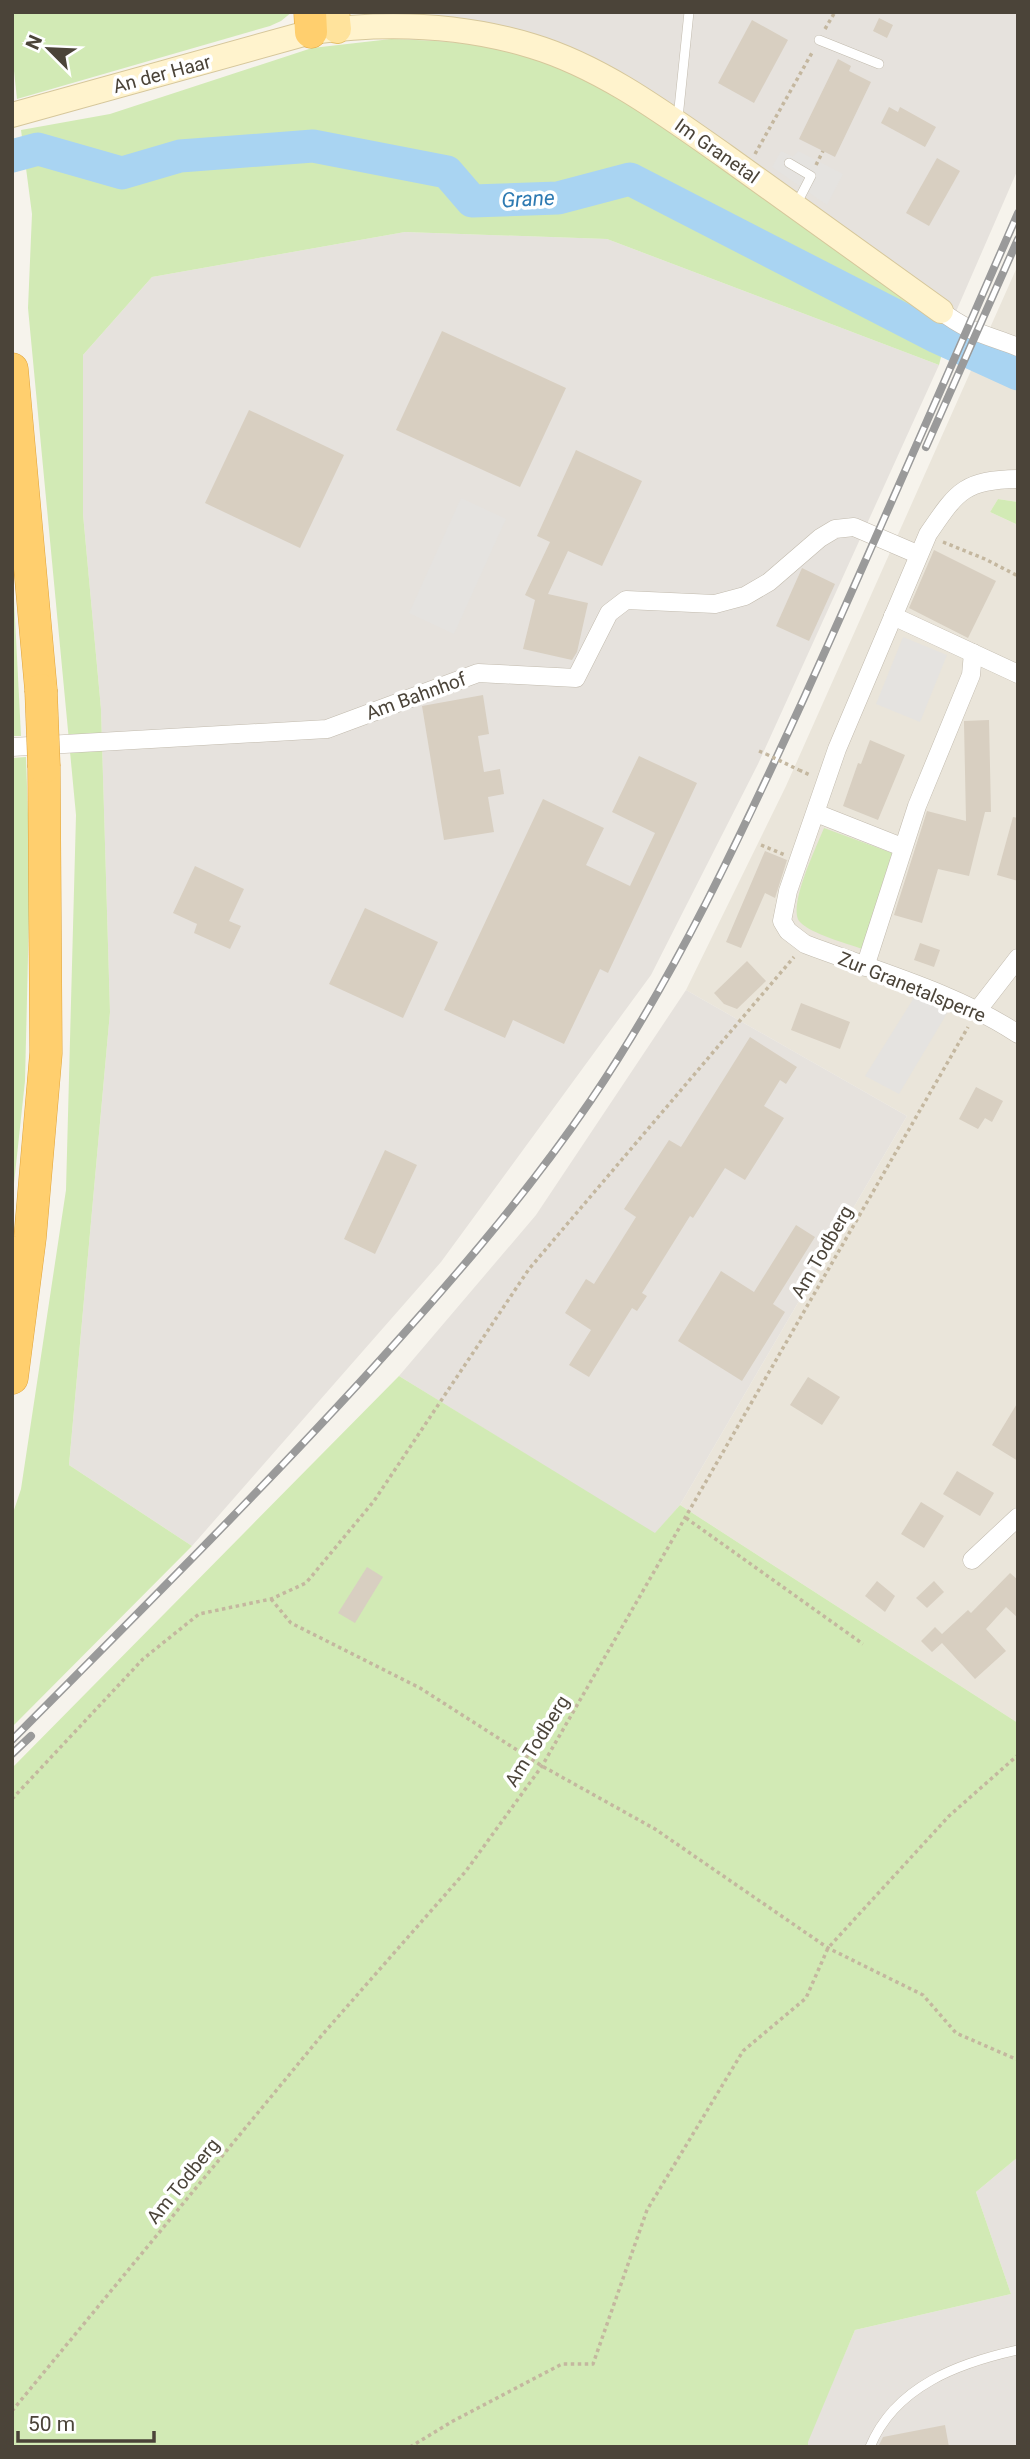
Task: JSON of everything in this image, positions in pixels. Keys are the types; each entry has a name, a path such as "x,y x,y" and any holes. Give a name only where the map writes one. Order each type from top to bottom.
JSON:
{"highway":[{"path":"12,369 41,690 46,1053 30,1238 12,1378"}],"street":[{"name":"An der Haar","path":"12,115 323,21 386,27"},
{"name":"Im Granetal","path":"386,27 435,26 535,46 606,79 746,171 961,326 978,335 1018,347"},
{"path":"805,944 788,931 782,921 788,891 837,749 917,554 950,503 968,487 990,479 1018,479"},
{"name":"Am Bahnhof","path":"12,747 327,729 478,673 576,678 608,613 626,600 715,604 745,596 769,582 835,529 854,527 917,554"},
{"path":"892,616 1018,674"},
{"path":"865,967 902,848 971,675 972,653"},
{"path":"816,813 902,848"},
{"name":"Zur Granetalsperre","path":"805,944 977,1011 1018,1034"},
{"path":"977,1011 1018,958"},
{"path":"972,1560 1018,1517"}],"lane":[{"path":"677,124 689,12"},
{"path":"819,40 879,64"},
{"path":"789,163 811,176 795,206"},
{"path":"870,2447 895,2409 935,2377 967,2364 1018,2350"}],"path":[{"path":"746,171 835,12"},
{"path":"928,534 1018,576"},
{"path":"759,751 799,769"},
{"path":"761,845 799,862"},
{"path":"12,1799 143,1659 199,1614 271,1599 306,1583 374,1501 529,1269 805,944"},
{"name":"Am Todberg","path":"12,2411 322,2035 466,1871 542,1766 977,1011"},
{"path":"686,1518 863,1644"},
{"path":"271,1599 291,1623 420,1688 542,1766 655,1829 828,1948 923,1995 956,2033 1018,2060"},
{"path":"410,2447 453,2421 562,2364 593,2364 647,2210 743,2051 806,1998 828,1948 949,1816 1018,1755"}],"shaded area":[{"path":"367,12 1018,12 1018,169 948,330 691,145 435,41 391,39"},
{"path":"781,151 793,157 798,151 843,174 827,205 772,167"},
{"path":"405,232 607,239 939,365 758,764 651,975 441,1262 192,1546 69,1465 110,1012 101,709 83,514 83,355 152,277"},
{"path":"1018,265 1018,502 998,499 990,512 1018,525 1018,1723 680,1505 907,1116 686,990 786,786"},
{"path":"461,498 506,519 454,634 409,613"},
{"path":"903,637 947,655 920,722 876,704"},
{"path":"686,990 907,1116 680,1505 655,1534 399,1376 536,1215"},
{"path":"915,996 949,1010 899,1094 865,1076"},
{"path":"1018,2157 1018,2447 808,2447 807,2442 855,2330 1011,2294 976,2192"}],"green space":[{"path":"12,12 292,12 270,26 17,99 12,52"},
{"path":"391,39 462,43 497,49 532,58 589,82 670,130 948,330 939,365 607,239 405,232 152,277 83,355 83,514 101,709 110,1012 69,1465 192,1546 12,1727 12,1516 21,1489 66,1190 76,815 28,308 32,214 21,130 110,114 312,48"},
{"path":"998,499 1018,502 1018,525 990,512"},
{"path":"12,559 21,736 12,736"},
{"path":"26,757 30,874 25,1081 12,1202 12,758"},
{"path":"824,828 892,853 862,949 812,930 800,922 797,914 800,890"},
{"path":"399,1376 655,1533 680,1505 1018,1723 1018,2157 976,2192 1011,2294 855,2330 808,2447 12,2447 12,1768"}],"building":[{"path":"879,18 893,25 887,38 873,31"},
{"path":"752,20 788,40 754,103 718,83"},
{"path":"838,59 851,66 849,71 871,82 835,157 799,139"},
{"path":"889,107 898,112 900,107 936,127 925,147 881,123"},
{"path":"937,158 960,171 929,226 906,213"},
{"path":"442,331 566,388 520,487 396,430"},
{"path":"249,410 344,455 300,548 205,503"},
{"path":"576,450 642,481 602,566 568,551 548,594 588,603 577,652 572,660 523,649 535,600 525,595 550,542 537,536"},
{"path":"934,550 996,581 968,638 909,608"},
{"path":"802,568 835,584 809,641 776,626"},
{"path":"483,695 489,734 478,736 484,772 500,769 504,794 488,797 494,832 444,840 422,706"},
{"path":"989,720 991,812 985,812 969,876 938,869 922,923 894,915 927,811 966,821 964,721"},
{"path":"870,740 905,755 878,820 843,806 858,763 861,764"},
{"path":"639,756 697,783 608,973 600,969 564,1044 513,1020 505,1038 444,1010 543,799 604,828 586,865 630,886 655,833 612,812"},
{"path":"1013,817 1018,818 1018,881 997,875"},
{"path":"765,851 787,860 775,898 765,893 741,948 726,942"},
{"path":"195,866 244,889 229,921 241,926 230,949 194,933 197,924 173,913"},
{"path":"365,908 438,942 403,1018 329,984"},
{"path":"920,943 940,950 934,967 914,960"},
{"path":"747,961 766,981 737,1009 724,1004 714,993"},
{"path":"801,1003 850,1022 840,1049 791,1030"},
{"path":"750,1037 797,1067 786,1084 780,1080 764,1106 784,1118 745,1180 725,1168 693,1218 690,1216 642,1293 647,1296 637,1311 632,1308 589,1377 569,1365 591,1330 565,1313 586,1279 594,1284 636,1217 624,1209 669,1140 681,1147"},
{"path":"976,1087 1003,1101 992,1122 985,1118 978,1129 959,1119"},
{"path":"385,1150 417,1165 375,1254 344,1239"},
{"path":"796,1225 815,1237 773,1304 785,1312 742,1381 678,1341 721,1271 754,1292"},
{"path":"808,1377 840,1397 822,1425 790,1405"},
{"path":"1018,1402 1018,1461 992,1445"},
{"path":"957,1471 994,1493 980,1516 943,1494"},
{"path":"921,1502 944,1516 924,1548 901,1534"},
{"path":"367,1567 383,1577 355,1623 338,1613"},
{"path":"1010,1573 1018,1580 1018,1618 1006,1607 986,1629 1006,1651 975,1679 942,1643 932,1652 921,1641 935,1627 942,1634 968,1610 971,1613"},
{"path":"877,1581 895,1596 885,1612 865,1596"},
{"path":"934,1581 944,1592 927,1608 916,1598"},
{"path":"945,2425 949,2447 878,2447 883,2437"}],"waterway":[{"name":"Grane","path":"12,156 38,149 122,173 180,156 313,146 447,172 472,201 558,198 630,179 937,337 1018,374"}],"railway":[{"path":"12,1740 233,1517 392,1347 510,1209 591,1100 679,954 756,801 1018,213"},
{"path":"926,447 1018,239"},
{"path":"12,1754 31,1736"}]}
